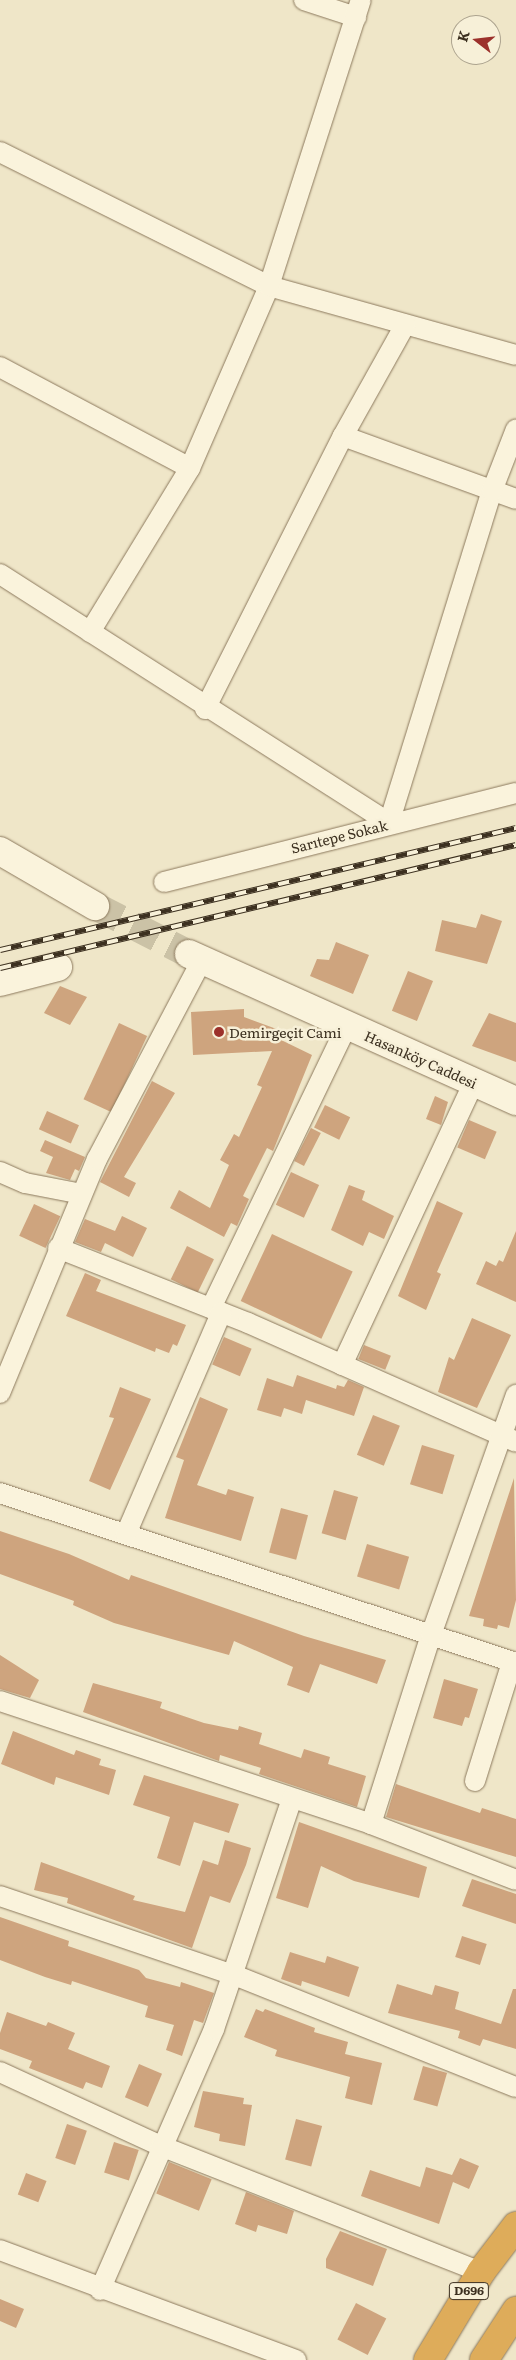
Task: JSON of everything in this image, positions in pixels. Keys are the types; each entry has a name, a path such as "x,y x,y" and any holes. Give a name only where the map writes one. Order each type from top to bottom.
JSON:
{"highway":[{"name":"D696","path":"428,2360 481,2272 516,2226"},
{"path":"484,2360 516,2311"}],"street":[{"path":"90,632 190,468 269,286 358,9 304,0"},
{"path":"0,152 269,286 516,356"},
{"path":"205,709 343,436 405,325"},
{"path":"0,367 190,468"},
{"path":"0,574 205,709 389,823 492,491 516,429"},
{"path":"343,436 516,499"},
{"name":"Sarıtepe Sokak","path":"164,882 389,823 516,793"},
{"path":"0,851 95,906"},
{"path":"0,1393 7,1354 195,957"},
{"name":"Hasanköy Caddesi","path":"195,957 516,1101"},
{"path":"0,982 58,967"},
{"path":"126,1534 216,1310 346,1026"},
{"path":"342,1365 474,1082"},
{"path":"0,1172 25,1183 82,1194"},
{"path":"58,1248 216,1310 508,1439"},
{"path":"370,1824 431,1635 508,1439 516,1395"},
{"path":"0,1493 514,1662 475,1781"},
{"path":"0,1701 370,1824 516,1880"},
{"path":"100,2290 234,1975 292,1798"},
{"path":"0,1896 234,1975 516,2087"},
{"path":"0,2072 160,2146 481,2272"},
{"path":"0,2250 100,2290 296,2360"}],"building":[{"path":"481,914 502,921 487,964 435,951 442,920 476,928"},
{"path":"336,942 369,955 353,994 310,976 317,959 329,960"},
{"path":"408,971 433,981 417,1021 392,1011"},
{"path":"60,986 87,997 70,1025 44,1013"},
{"path":"244,1009 244,1017 282,1031 279,1039 312,1055 273,1151 267,1148 243,1196 249,1199 237,1226 231,1223 224,1237 170,1208 179,1190 210,1208 229,1165 220,1160 234,1134 239,1137 262,1087 257,1085 272,1051 193,1055 191,1012"},
{"path":"489,1013 516,1023 516,1062 472,1046"},
{"path":"119,1023 147,1036 112,1112 84,1099"},
{"path":"152,1081 175,1093 124,1177 136,1183 129,1197 100,1182"},
{"path":"435,1096 448,1102 441,1125 426,1119"},
{"path":"325,1105 350,1117 339,1140 314,1127"},
{"path":"47,1111 79,1125 71,1144 39,1129"},
{"path":"469,1120 497,1132 485,1159 457,1148"},
{"path":"311,1128 321,1133 304,1166 294,1161"},
{"path":"45,1140 85,1157 79,1171 75,1169 70,1180 46,1173 53,1157 40,1151"},
{"path":"291,1172 319,1185 304,1218 276,1205"},
{"path":"349,1185 365,1191 362,1200 394,1216 384,1239 369,1232 363,1246 331,1230"},
{"path":"437,1201 463,1213 437,1272 441,1274 426,1310 398,1296"},
{"path":"34,1204 60,1216 45,1248 19,1236"},
{"path":"122,1216 147,1228 133,1257 105,1243 101,1252 75,1242 85,1219 115,1231"},
{"path":"516,1231 516,1302 476,1284 486,1261 496,1266 499,1260 503,1262"},
{"path":"272,1234 353,1272 321,1339 241,1301"},
{"path":"187,1246 214,1259 198,1292 171,1279"},
{"path":"85,1273 101,1280 96,1291 186,1325 177,1346 173,1344 169,1353 156,1348 155,1352 66,1316"},
{"path":"472,1318 511,1335 477,1408 438,1392 449,1357 454,1360"},
{"path":"224,1337 252,1349 240,1376 212,1365"},
{"path":"364,1345 391,1356 385,1370 358,1359"},
{"path":"297,1375 336,1389 337,1385 344,1387 348,1380 364,1387 354,1416 306,1400 302,1414 284,1408 281,1417 257,1410 267,1378 293,1387"},
{"path":"120,1387 151,1399 110,1490 89,1481 114,1418 109,1417"},
{"path":"200,1397 228,1409 197,1485 226,1495 228,1489 254,1497 241,1541 165,1518 184,1460 176,1457"},
{"path":"373,1415 400,1426 384,1466 357,1455"},
{"path":"422,1445 455,1455 443,1494 410,1484"},
{"path":"514,1478 516,1600 509,1628 498,1625 497,1629 483,1626 484,1619 469,1616"},
{"path":"334,1490 358,1497 346,1540 322,1533"},
{"path":"281,1508 308,1515 296,1560 269,1552"},
{"path":"0,1531 69,1554 129,1580 131,1575 304,1636 386,1660 377,1684 320,1664 309,1693 287,1685 293,1667 234,1641 229,1655 114,1623 73,1605 74,1601 0,1574"},
{"path":"367,1544 409,1557 399,1589 357,1577"},
{"path":"0,1655 39,1680 30,1698 0,1689"},
{"path":"444,1679 478,1689 469,1718 465,1717 462,1726 433,1718"},
{"path":"93,1683 162,1702 160,1708 204,1723 238,1730 239,1726 262,1733 259,1744 301,1758 304,1749 330,1757 328,1764 366,1776 357,1807 259,1774 261,1768 220,1755 219,1761 83,1712"},
{"path":"13,1731 74,1755 76,1750 101,1759 99,1765 116,1770 109,1795 56,1777 54,1785 1,1764"},
{"path":"144,1775 239,1804 229,1833 194,1822 180,1866 157,1858 170,1817 133,1805"},
{"path":"396,1784 480,1813 482,1808 516,1819 516,1857 386,1817"},
{"path":"299,1822 427,1867 419,1898 354,1881 321,1866 308,1908 276,1898"},
{"path":"225,1840 251,1848 246,1865 230,1903 210,1896 192,1948 67,1903 68,1898 34,1890 41,1862 135,1896 133,1900 185,1912 203,1860 218,1865"},
{"path":"472,1879 516,1894 516,1924 462,1906"},
{"path":"0,1917 69,1941 68,1946 139,1970 146,1978 180,1987 181,1982 214,1993 203,2023 194,2020 182,2056 166,2050 174,2025 145,2017 148,2006 72,1981 71,1985 45,1977 0,1960"},
{"path":"462,1936 487,1944 480,1965 455,1957"},
{"path":"290,1952 325,1963 327,1956 359,1967 349,1997 302,1981 301,1986 281,1979"},
{"path":"397,1984 432,1995 435,1985 459,1992 455,2009 501,2024 513,1989 516,1989 516,2049 483,2039 480,2046 458,2038 460,2031 388,2013"},
{"path":"256,2009 263,2012 265,2009 315,2028 314,2032 348,2042 345,2054 382,2063 372,2105 345,2098 350,2077 275,2056 277,2050 244,2037"},
{"path":"7,2012 46,2026 48,2022 75,2033 68,2049 110,2066 102,2088 86,2082 83,2089 29,2068 32,2061 0,2049 0,2033"},
{"path":"139,2064 162,2074 148,2107 125,2097"},
{"path":"423,2066 447,2073 437,2107 413,2100"},
{"path":"203,2091 244,2098 243,2104 252,2105 245,2146 219,2141 220,2134 194,2127"},
{"path":"296,2119 322,2126 311,2167 285,2160"},
{"path":"67,2124 87,2131 75,2165 55,2158"},
{"path":"114,2142 139,2150 129,2180 104,2172"},
{"path":"460,2158 479,2166 469,2189 453,2182 439,2224 361,2196 370,2170 420,2187 426,2167 452,2175"},
{"path":"169,2162 212,2179 199,2211 156,2194"},
{"path":"26,2173 47,2181 38,2202 18,2194"},
{"path":"246,2192 294,2211 287,2234 258,2225 256,2232 235,2224"},
{"path":"340,2231 387,2249 373,2286 326,2268 326,2259"},
{"path":"0,2299 24,2309 16,2328 0,2321"},
{"path":"356,2303 386,2318 368,2355 337,2340"}],"tunnel":[{"path":"95,906 189,954"}],"railway":[{"path":"0,950 516,828"},
{"path":"0,968 516,845"}],"place":[{"name":"Demirgeçit Cami","path":"219,1032"}]}
